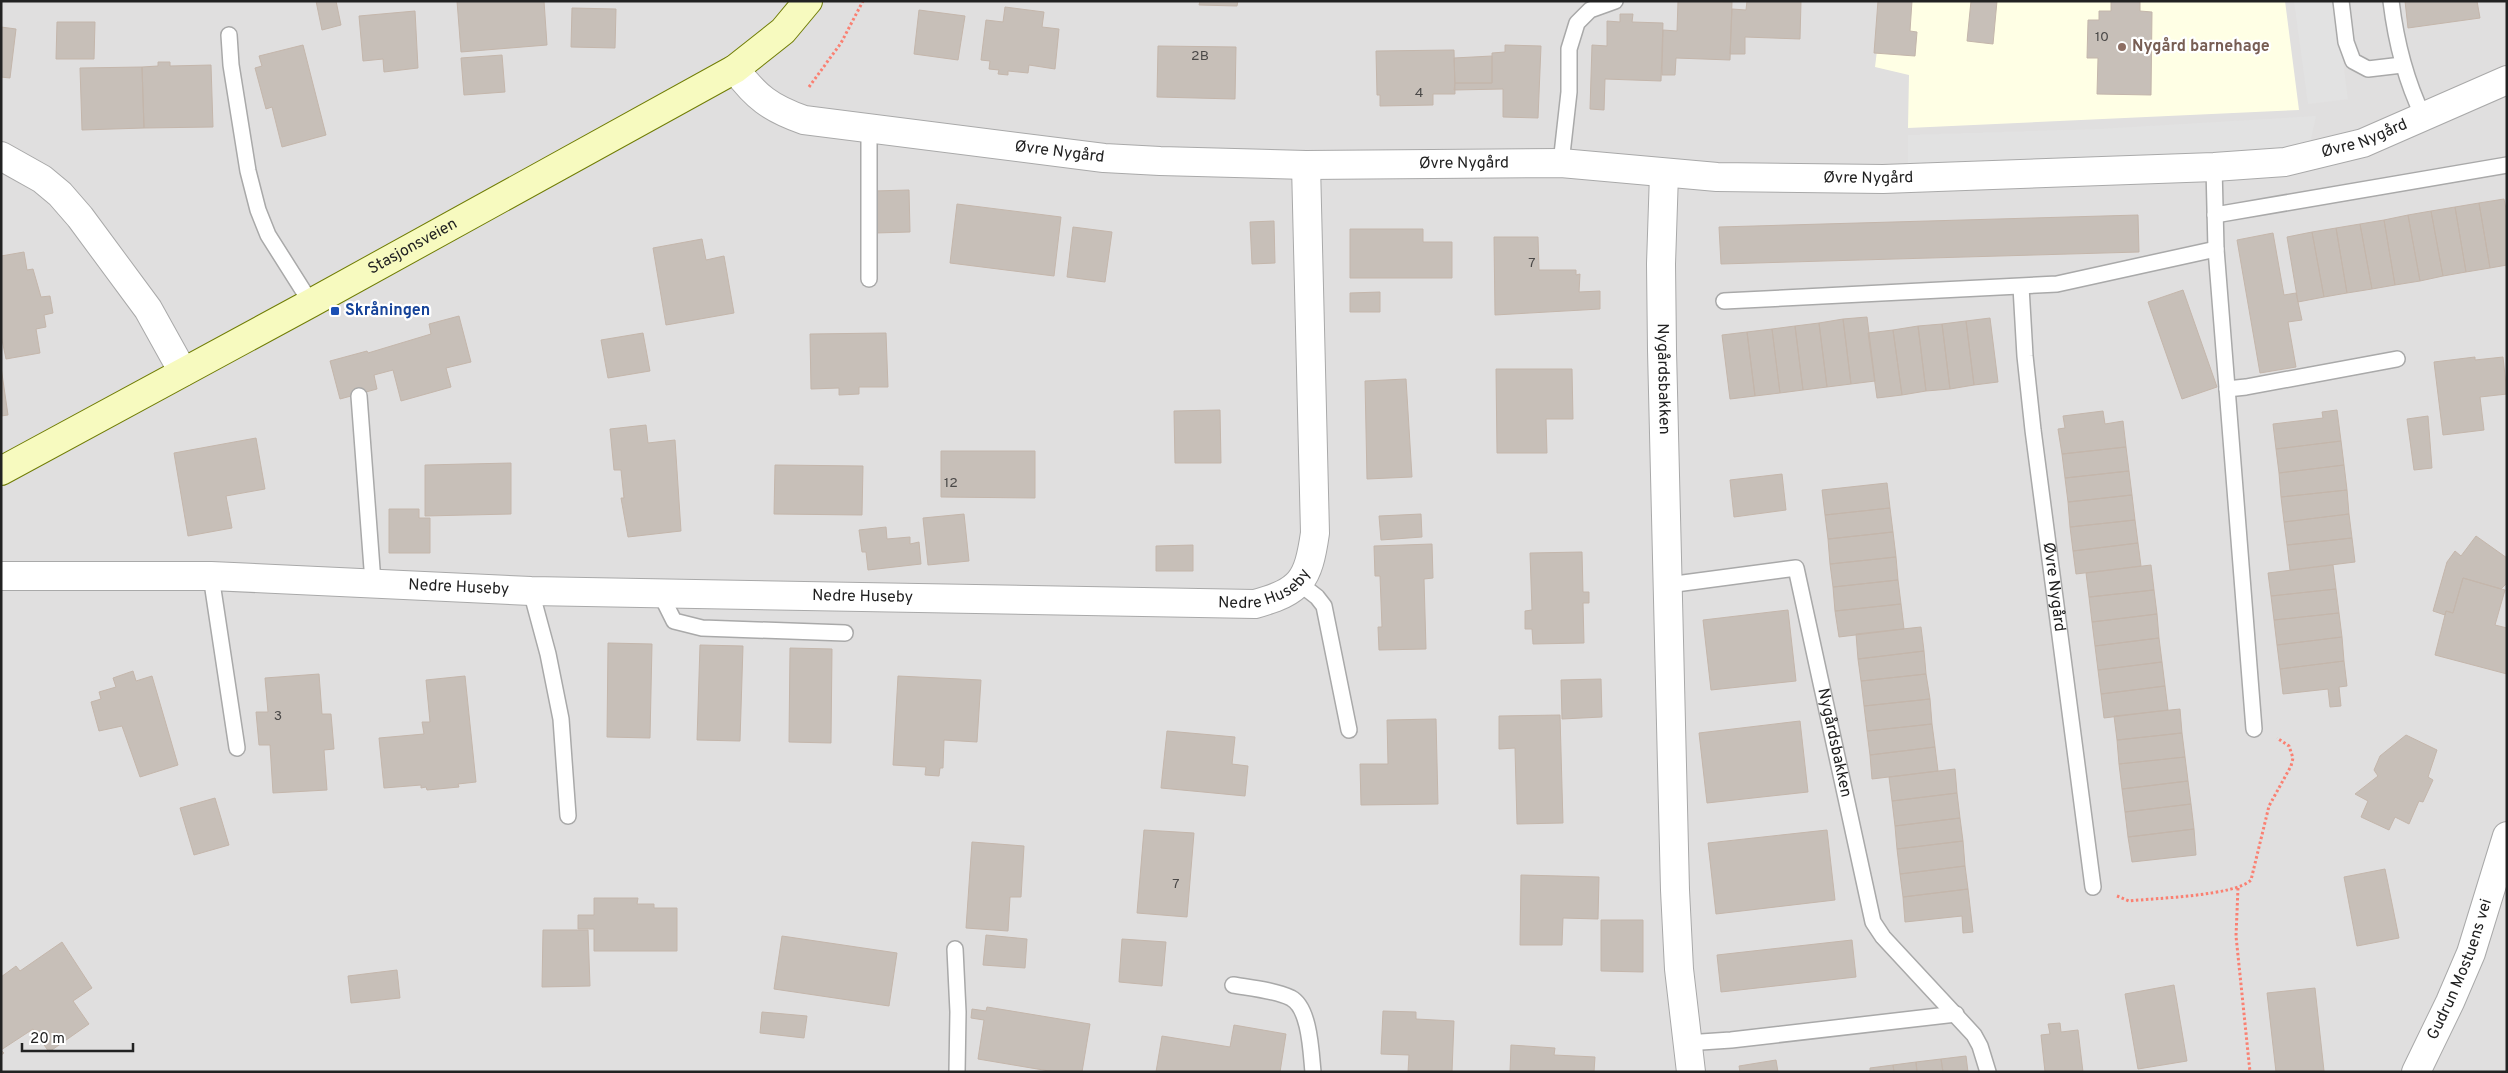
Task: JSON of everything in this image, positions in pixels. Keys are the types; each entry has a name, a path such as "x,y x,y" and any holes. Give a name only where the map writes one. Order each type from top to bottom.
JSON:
{"main road":[{"name":"Stasjonsveien","path":"1,471 735,69 783,31 808,1"}],"street":[{"name":"Øvre Nygård","path":"735,69 762,101 804,120 1104,158 1236,165 1561,163 1664,174 1784,180 2214,167 2285,162 2340,151 2363,144 2507,80"},
{"path":"1,156 42,179 60,194 80,217 148,309 183,372"},
{"name":"Nedre Huseby","path":"1,576 211,576 373,582 531,591 1255,604 1284,596 1299,583 1310,563 1315,533 1306,165"},
{"name":"Nygårdsbakken","path":"1664,174 1662,330 1675,890 1679,969 1686,1043 1691,1072"},
{"name":"Gudrun Mostuens vei","path":"2416,1072 2471,953 2507,836"}],"lane":[{"path":"1561,163 1569,92 1569,49 1577,22 1590,10 1615,1"},
{"path":"2341,1 2346,42 2353,61 2368,69 2402,65"},
{"path":"2391,1 2402,65 2423,116"},
{"path":"229,35 231,65 248,171 258,210 268,235 310,303"},
{"path":"869,128 869,279"},
{"path":"2215,216 2507,166"},
{"path":"2214,167 2216,249 2254,729"},
{"path":"1724,300 2057,284 2216,249"},
{"name":"Øvre Nygård","path":"2021,287 2025,356 2033,430 2093,887"},
{"path":"2227,388 2246,387 2398,359"},
{"path":"359,396 373,582"},
{"name":"Nygårdsbakken","path":"1668,585 1796,568 1873,922 1883,937 1956,1014 1980,1046 1988,1072"},
{"path":"211,576 236,748"},
{"path":"1299,583 1317,597 1324,606 1349,730"},
{"path":"531,591 548,654 561,720 568,816"},
{"path":"660,593 674,621 702,628 845,633"},
{"path":"955,948 958,1012 957,1072"},
{"path":"1233,985 1292,999 1302,1010 1308,1034 1313,1072"},
{"path":"1686,1043 1731,1040 1956,1014"}],"path":[{"path":"803,94 822,72 842,43 863,1"},
{"path":"2093,887 2129,901 2238,888 2251,880 2269,806 2291,766 2293,758 2285,741 2254,729"},
{"path":"2238,888 2236,936 2250,1072"}],"shaded area":[{"path":"1,1 2507,1 2507,1072 1,1072"},
{"path":"1883,1 2285,1 2299,110 1908,128 1909,75 1875,67"},
{"path":"2294,1 2335,1 2348,99 2308,104"},
{"path":"2316,116 2308,153 1908,164 1908,135 2099,129"}],"building":[{"path":"316,1 336,1 341,25 322,30"},
{"path":"457,1 544,1 547,45 461,52"},
{"path":"1200,1 1238,1 1237,6 1199,5"},
{"path":"1678,1 1732,2 1730,60 1676,58 1675,75 1662,75 1663,30 1677,31"},
{"path":"1747,1 1801,1 1800,39 1745,37 1745,54 1730,54 1732,9 1746,10"},
{"path":"1878,1 1912,1 1910,31 1917,32 1915,56 1874,53"},
{"path":"1971,1 1997,1 1993,44 1967,41"},
{"path":"2111,1 2140,1 2140,11 2152,12 2151,95 2097,94 2098,58 2087,58 2088,20 2099,20 2099,11 2111,11"},
{"path":"2405,1 2477,1 2480,18 2408,28"},
{"path":"1005,7 1044,12 1042,27 1059,29 1055,69 1029,65 1028,73 1008,71 1008,75 998,74 999,70 989,69 990,61 981,60 986,20 1003,22"},
{"path":"572,8 616,9 615,48 571,47"},
{"path":"919,10 965,16 958,60 914,54"},
{"path":"415,11 418,68 384,72 383,59 363,61 359,16"},
{"path":"1620,14 1633,14 1632,22 1663,23 1661,81 1605,79 1604,110 1590,109 1592,45 1607,46 1607,21 1620,22"},
{"path":"57,22 95,22 94,59 56,59"},
{"path":"1,27 16,29 10,78 1,77"},
{"path":"303,45 326,135 282,147 272,107 266,109 255,68 262,66 259,56"},
{"path":"1505,45 1541,46 1538,118 1503,117 1503,89 1454,90 1455,83 1492,83 1492,53 1505,52"},
{"path":"1158,46 1236,47 1235,99 1157,97"},
{"path":"1454,50 1455,94 1433,94 1433,105 1380,106 1380,95 1377,95 1376,51"},
{"path":"502,55 505,92 464,95 461,58"},
{"path":"1492,56 1492,83 1455,83 1454,58"},
{"path":"158,62 170,62 170,66 211,65 213,127 144,128 142,67 158,66"},
{"path":"142,67 144,128 82,130 80,68"},
{"path":"909,190 910,232 875,233 874,191"},
{"path":"2504,199 2507,214 2507,265 2490,268 2479,203"},
{"path":"2479,203 2490,268 2466,272 2455,207"},
{"path":"957,204 1061,217 1054,276 950,263"},
{"path":"2455,207 2466,272 2443,276 2431,211"},
{"path":"2431,211 2443,276 2420,281 2408,215"},
{"path":"2138,215 2139,252 1721,264 1719,227"},
{"path":"2408,215 2420,281 2395,285 2384,220"},
{"path":"2384,220 2395,285 2372,289 2360,224"},
{"path":"1274,221 1275,263 1252,264 1250,222"},
{"path":"2360,224 2372,289 2347,293 2336,228"},
{"path":"1073,227 1112,232 1105,282 1067,277"},
{"path":"2336,228 2347,293 2324,297 2312,232"},
{"path":"1350,229 1423,229 1423,242 1452,242 1452,278 1350,278"},
{"path":"2312,232 2324,297 2298,302 2287,237"},
{"path":"2273,233 2284,295 2296,293 2302,320 2288,322 2296,367 2260,373 2237,240"},
{"path":"1494,237 1538,237 1539,270 1576,270 1576,275 1580,274 1579,292 1600,291 1600,309 1495,315"},
{"path":"702,239 706,260 724,256 734,313 666,325 653,248"},
{"path":"24,252 27,270 33,269 41,297 50,296 53,313 44,315 46,327 36,329 40,353 6,359 1,335 1,256"},
{"path":"2183,290 2217,387 2182,399 2148,302"},
{"path":"1380,292 1380,312 1350,312 1350,293"},
{"path":"459,316 471,362 446,368 451,387 401,401 393,370 374,375 377,389 340,399 330,361 367,351 368,353 431,334 429,324"},
{"path":"1867,317 1875,381 1851,384 1843,319"},
{"path":"1990,318 1998,382 1974,385 1966,321"},
{"path":"1843,319 1851,384 1827,387 1819,323"},
{"path":"1966,321 1974,385 1950,389 1942,324"},
{"path":"1819,323 1827,387 1803,390 1795,326"},
{"path":"1942,324 1950,389 1926,391 1918,326"},
{"path":"1795,326 1803,390 1780,393 1772,329"},
{"path":"1918,326 1926,391 1902,395 1893,330"},
{"path":"1772,329 1780,393 1755,396 1747,332"},
{"path":"1893,330 1902,395 1877,398 1868,333"},
{"path":"1747,332 1755,396 1730,399 1722,335"},
{"path":"643,333 650,371 608,378 601,340"},
{"path":"886,333 888,387 859,387 859,394 839,395 839,388 811,389 810,334"},
{"path":"2475,357 2475,360 2503,357 2507,394 2480,397 2484,430 2443,435 2434,362"},
{"path":"1,367 8,415 1,416"},
{"path":"1496,369 1572,369 1573,419 1546,419 1547,453 1497,453"},
{"path":"1406,379 1412,477 1367,479 1365,381"},
{"path":"1220,410 1221,463 1175,463 1174,411"},
{"path":"2337,410 2341,441 2276,449 2273,424 2323,418 2322,412"},
{"path":"2103,411 2105,424 2123,421 2126,447 2062,454 2058,429 2065,428 2063,416"},
{"path":"2428,416 2432,468 2414,470 2407,419"},
{"path":"646,425 648,443 675,440 681,531 628,537 621,498 624,498 621,470 614,470 610,429"},
{"path":"256,438 265,489 226,496 232,528 188,536 174,453"},
{"path":"2341,441 2344,465 2279,473 2276,449"},
{"path":"2126,447 2129,471 2065,478 2062,454"},
{"path":"941,451 1035,451 1035,498 941,497"},
{"path":"511,463 511,514 425,516 425,465"},
{"path":"775,465 863,466 862,515 774,514"},
{"path":"2344,465 2347,490 2281,497 2279,473"},
{"path":"2129,471 2132,495 2068,502 2065,478"},
{"path":"1782,474 1786,510 1734,517 1730,480"},
{"path":"1887,483 1890,508 1825,515 1822,490"},
{"path":"2347,490 2349,514 2284,522 2281,497"},
{"path":"2132,495 2135,520 2070,527 2068,502"},
{"path":"1890,508 1893,532 1828,539 1825,515"},
{"path":"389,509 419,509 419,518 430,518 430,553 389,553"},
{"path":"964,514 969,561 928,565 923,518"},
{"path":"1421,514 1422,537 1381,540 1379,516"},
{"path":"2349,514 2352,538 2287,545 2284,522"},
{"path":"2135,520 2138,543 2073,551 2070,527"},
{"path":"886,527 887,539 910,537 910,544 919,542 921,564 868,570 866,552 862,552 859,530"},
{"path":"1893,532 1896,557 1830,564 1828,539"},
{"path":"2476,536 2507,558 2507,583 2501,589 2463,578 2453,613 2446,611 2445,615 2433,611 2447,562 2455,551 2461,556"},
{"path":"2352,538 2355,562 2290,570 2287,545"},
{"path":"2138,543 2141,566 2076,574 2073,551"},
{"path":"1432,544 1433,578 1424,579 1426,649 1379,650 1378,627 1382,627 1380,576 1375,576 1374,546"},
{"path":"1193,545 1193,571 1156,571 1156,546"},
{"path":"1582,552 1583,592 1589,592 1589,603 1583,603 1584,643 1533,644 1532,629 1525,629 1525,611 1532,610 1530,553"},
{"path":"1896,557 1898,580 1833,587 1830,564"},
{"path":"2151,565 2154,590 2089,597 2086,573"},
{"path":"2333,565 2336,589 2271,596 2268,573"},
{"path":"2463,578 2505,590 2495,625 2507,628 2507,674 2435,655 2446,611 2453,613"},
{"path":"1898,580 1901,604 1835,611 1833,587"},
{"path":"2336,589 2339,613 2274,620 2271,596"},
{"path":"2154,590 2157,614 2092,622 2089,597"},
{"path":"1901,604 1904,629 1839,637 1835,611"},
{"path":"1788,610 1796,681 1711,690 1703,620"},
{"path":"2339,613 2342,637 2277,645 2274,620"},
{"path":"2157,614 2159,638 2095,646 2092,622"},
{"path":"1921,627 1924,651 1858,659 1856,634"},
{"path":"2342,637 2344,661 2280,669 2277,645"},
{"path":"2159,638 2162,662 2098,670 2095,646"},
{"path":"608,643 652,644 650,738 607,737"},
{"path":"700,645 743,646 740,741 697,740"},
{"path":"790,648 832,649 831,743 789,742"},
{"path":"1924,651 1926,674 1861,681 1858,659"},
{"path":"2344,661 2347,686 2339,687 2341,706 2330,707 2328,689 2283,694 2280,669"},
{"path":"2162,662 2165,686 2101,694 2098,670"},
{"path":"133,671 136,681 152,676 178,765 140,777 122,726 99,731 91,702 101,699 99,692 116,687 113,678"},
{"path":"319,674 322,714 331,714 334,749 324,750 327,790 273,793 270,745 259,745 256,712 268,712 265,678"},
{"path":"1926,674 1930,699 1864,706 1861,681"},
{"path":"465,676 476,782 458,784 459,787 427,790 426,787 421,788 421,785 384,788 379,738 424,734 422,722 430,722 426,680"},
{"path":"898,676 981,680 977,742 944,740 943,768 940,768 939,776 925,775 926,767 893,765"},
{"path":"1601,679 1602,717 1562,719 1561,680"},
{"path":"2165,686 2168,710 2104,718 2101,694"},
{"path":"1930,699 1932,724 1867,731 1864,706"},
{"path":"2180,709 2182,733 2117,740 2114,716"},
{"path":"1560,715 1563,823 1517,824 1515,748 1499,749 1499,716"},
{"path":"1436,719 1438,804 1361,805 1360,764 1388,764 1387,720"},
{"path":"1800,721 1808,792 1707,803 1699,733"},
{"path":"1932,724 1935,747 1870,755 1867,731"},
{"path":"1167,731 1235,737 1232,764 1248,766 1245,796 1161,788"},
{"path":"2182,733 2185,757 2119,764 2117,740"},
{"path":"2406,735 2437,750 2428,777 2433,780 2423,802 2419,801 2409,824 2395,817 2389,830 2361,817 2368,801 2355,794 2378,776 2374,770 2380,756"},
{"path":"1935,747 1938,771 1872,779 1870,755"},
{"path":"2185,757 2188,781 2122,789 2119,764"},
{"path":"1955,769 1957,793 1892,801 1889,777"},
{"path":"2188,781 2191,804 2125,812 2122,789"},
{"path":"1957,793 1960,818 1895,826 1892,801"},
{"path":"215,798 229,845 194,855 180,808"},
{"path":"2191,804 2194,829 2128,837 2125,812"},
{"path":"1960,818 1963,841 1897,849 1895,826"},
{"path":"2194,829 2196,855 2132,862 2128,837"},
{"path":"1144,830 1194,833 1187,917 1137,913"},
{"path":"1827,830 1835,900 1716,914 1708,843"},
{"path":"1963,841 1965,866 1900,874 1897,849"},
{"path":"972,842 1024,846 1021,897 1010,897 1008,931 966,928"},
{"path":"1965,866 1968,889 1903,897 1900,874"},
{"path":"2385,869 2399,938 2357,946 2344,877"},
{"path":"1521,875 1599,877 1598,919 1563,918 1562,945 1520,945"},
{"path":"1968,889 1973,932 1963,933 1962,916 1905,922 1903,897"},
{"path":"594,898 638,898 637,904 654,904 654,908 677,908 677,951 594,951 594,929 578,929 578,915 594,915"},
{"path":"1601,920 1643,920 1643,972 1601,971"},
{"path":"543,930 588,930 590,986 542,987"},
{"path":"986,935 1027,939 1025,968 983,965"},
{"path":"782,936 897,953 889,1006 774,989"},
{"path":"1122,939 1166,942 1162,986 1119,982"},
{"path":"1852,940 1856,977 1721,992 1717,955"},
{"path":"62,942 92,988 73,1001 89,1024 49,1052 33,1029 1,1050 1,977 16,966 20,971"},
{"path":"397,970 400,998 351,1003 348,976"},
{"path":"2174,985 2187,1061 2138,1069 2125,994"},
{"path":"2315,988 2324,1071 2276,1072 2267,993"},
{"path":"987,1007 1090,1024 1082,1072 1055,1072 978,1059 984,1020 971,1018 972,1009 986,1011"},
{"path":"1383,1011 1416,1012 1416,1019 1454,1021 1452,1072 1408,1072 1409,1055 1381,1054"},
{"path":"762,1012 807,1016 804,1038 760,1033"},
{"path":"2060,1023 2061,1032 2078,1030 2083,1072 2045,1072 2041,1035 2050,1034 2048,1024"},
{"path":"1234,1025 1286,1034 1280,1072 1156,1072 1162,1036 1230,1047"},
{"path":"1511,1045 1555,1048 1554,1055 1595,1057 1594,1072 1510,1072"},
{"path":"1966,1056 1968,1072 1943,1072 1941,1059"},
{"path":"1941,1059 1943,1072 1917,1072 1916,1062"},
{"path":"1776,1060 1778,1072 1740,1072 1739,1066"},
{"path":"1916,1062 1917,1072 1894,1072 1893,1065"},
{"path":"1893,1065 1894,1072 1870,1072 1870,1068"}],"place":[{"name":"Nygård barnehage","path":"2122,47"},
{"name":"Skråningen","path":"335,311"}]}
